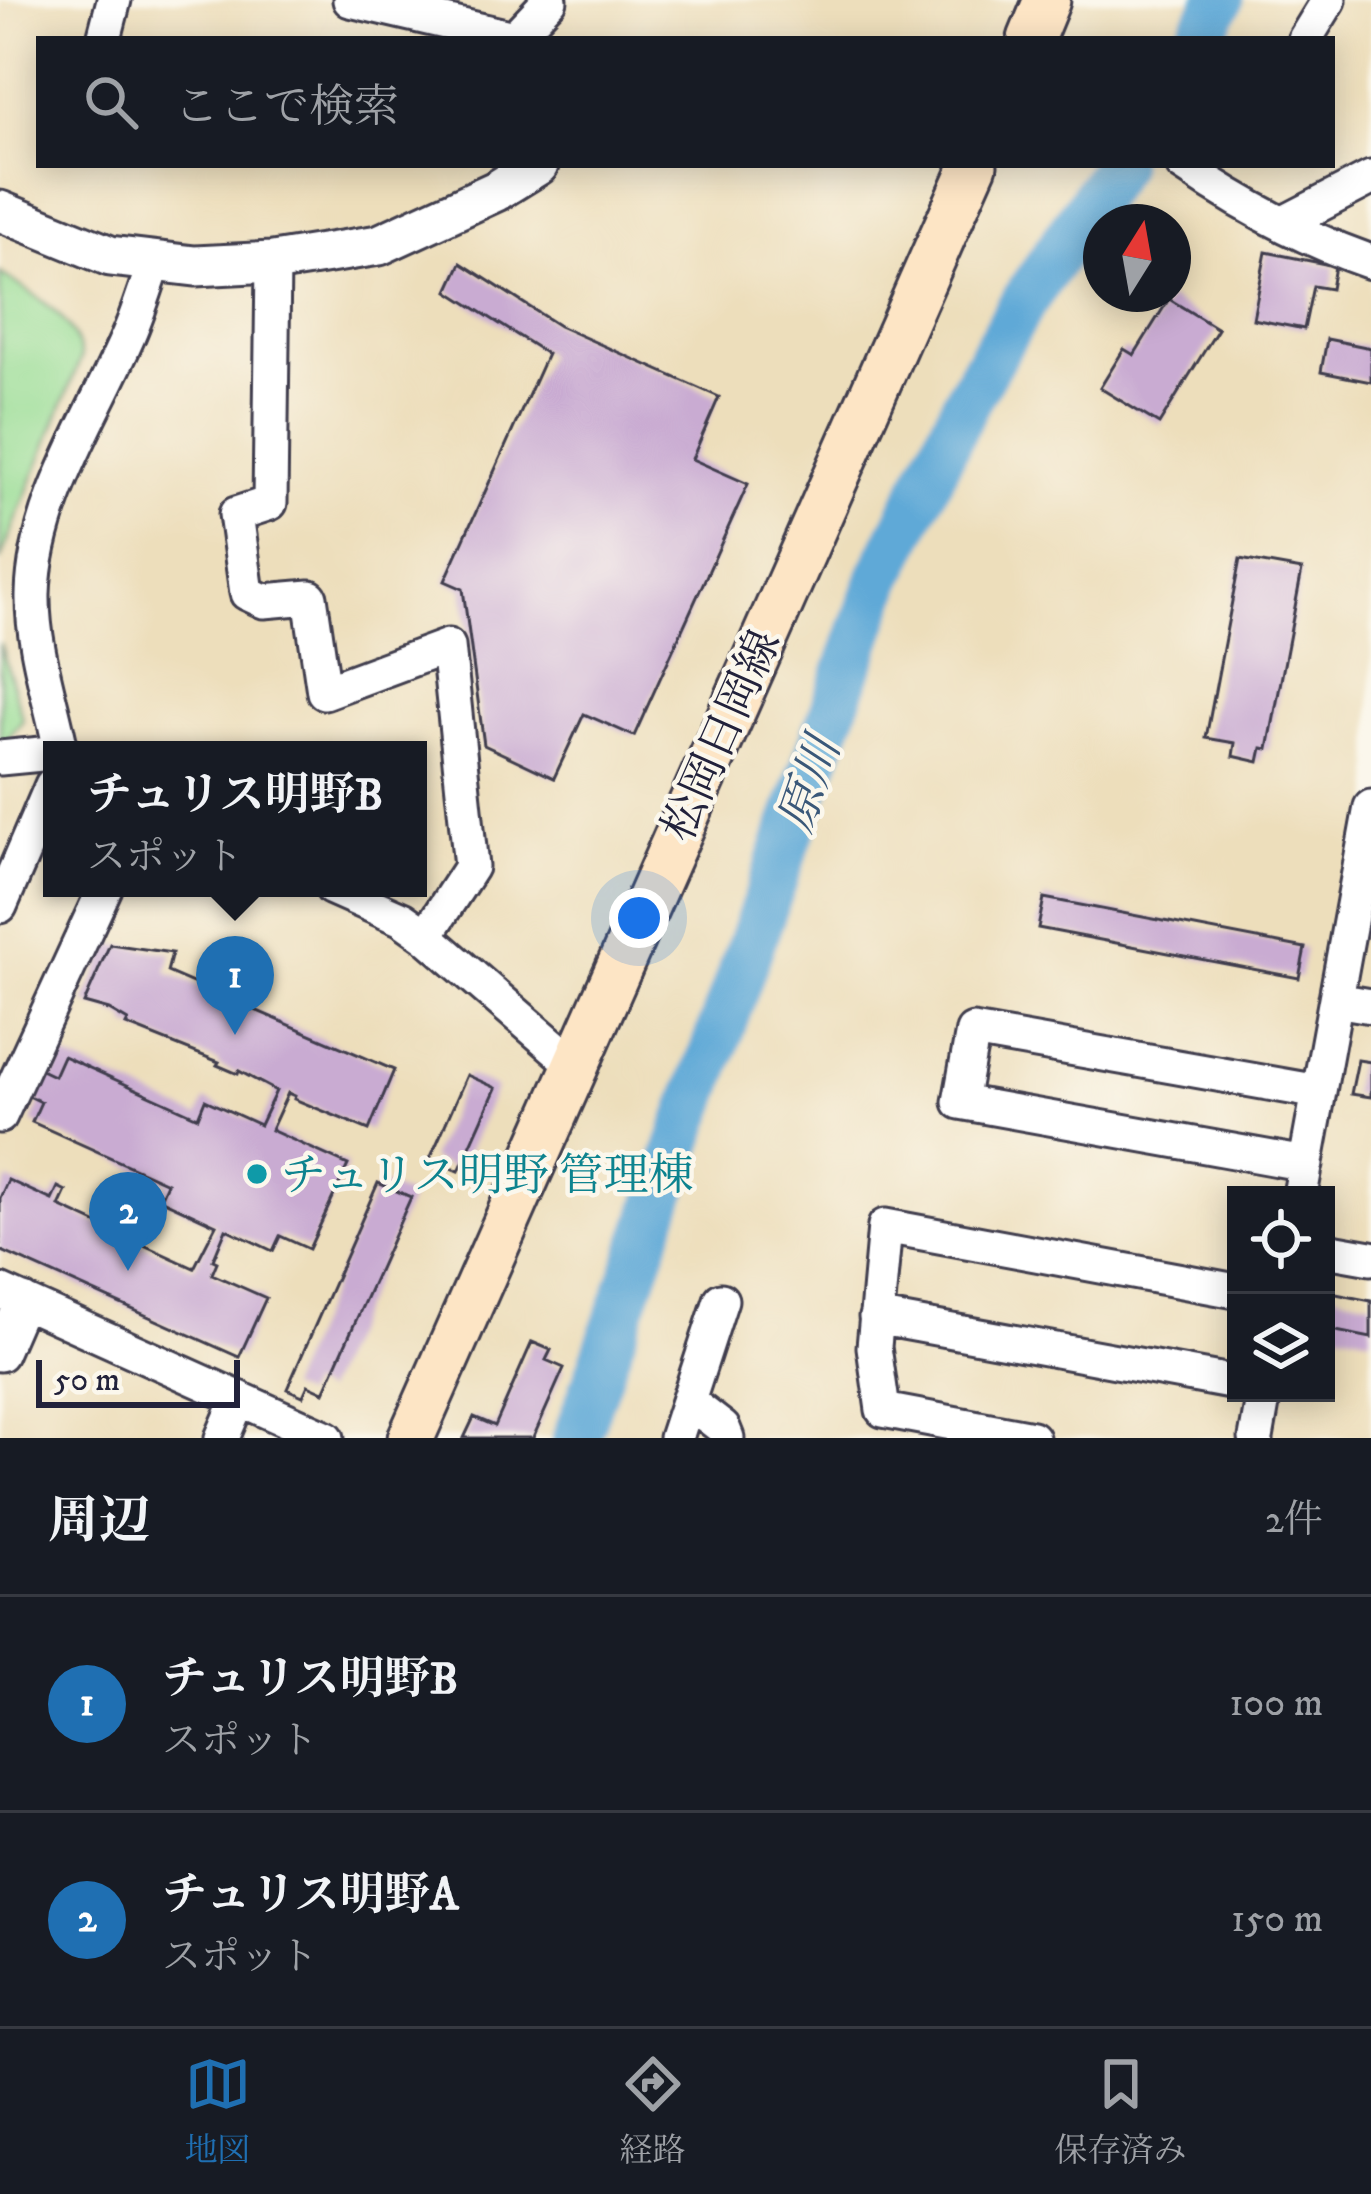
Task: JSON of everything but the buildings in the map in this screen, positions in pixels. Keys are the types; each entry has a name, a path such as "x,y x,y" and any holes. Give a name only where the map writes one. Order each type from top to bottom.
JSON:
{"main road":[{"path":"1031,36 1047,0"},
{"name":"松岡日岡線","path":"411,1438 973,168"}],"street":[{"path":"105,36 114,0"},
{"path":"350,0 504,36"},
{"path":"515,36 550,0"},
{"path":"1307,36 1329,0"},
{"path":"0,211 110,256 195,266 273,262 379,245 496,191 533,168"},
{"path":"1194,168 1226,177 1284,223 1371,262"},
{"path":"1284,223 1371,178"},
{"path":"273,262 270,502 236,514 245,586 260,601 310,597 324,692 448,646 471,868 426,936"},
{"path":"59,741 36,631 33,593 38,555 55,496 131,329 154,264"},
{"path":"0,758 43,754"},
{"path":"0,906 43,806"},
{"path":"1319,1092 973,1031 960,1102 1303,1180 1371,807"},
{"path":"0,1117 101,897"},
{"path":"352,897 402,919 426,936 575,1065"},
{"path":"1336,1000 1371,1006"},
{"path":"1032,1438 883,1410 874,1347 885,1226 1227,1290"},
{"path":"1335,1252 1371,1258"},
{"path":"0,1354 12,1296 327,1438"},
{"path":"676,1438 721,1300"},
{"path":"876,1317 1227,1381"},
{"path":"222,1438 238,1398"},
{"path":"688,1401 723,1428 727,1438"},
{"path":"1256,1438 1262,1402"}],"green space":[{"path":"0,273 62,318 81,358 0,561"},
{"path":"0,643 23,720 0,742"}],"waterway":[{"name":"原川","path":"1200,36 1220,0"},
{"name":"原川","path":"576,1438 881,577 970,394 1022,304 1114,168"}],"place":[{"name":"チュリス明野B","path":"235,1035"},
{"name":"チュリス明野 管理棟","path":"257,1174"},
{"name":"チュリス明野A","path":"128,1271"}]}
